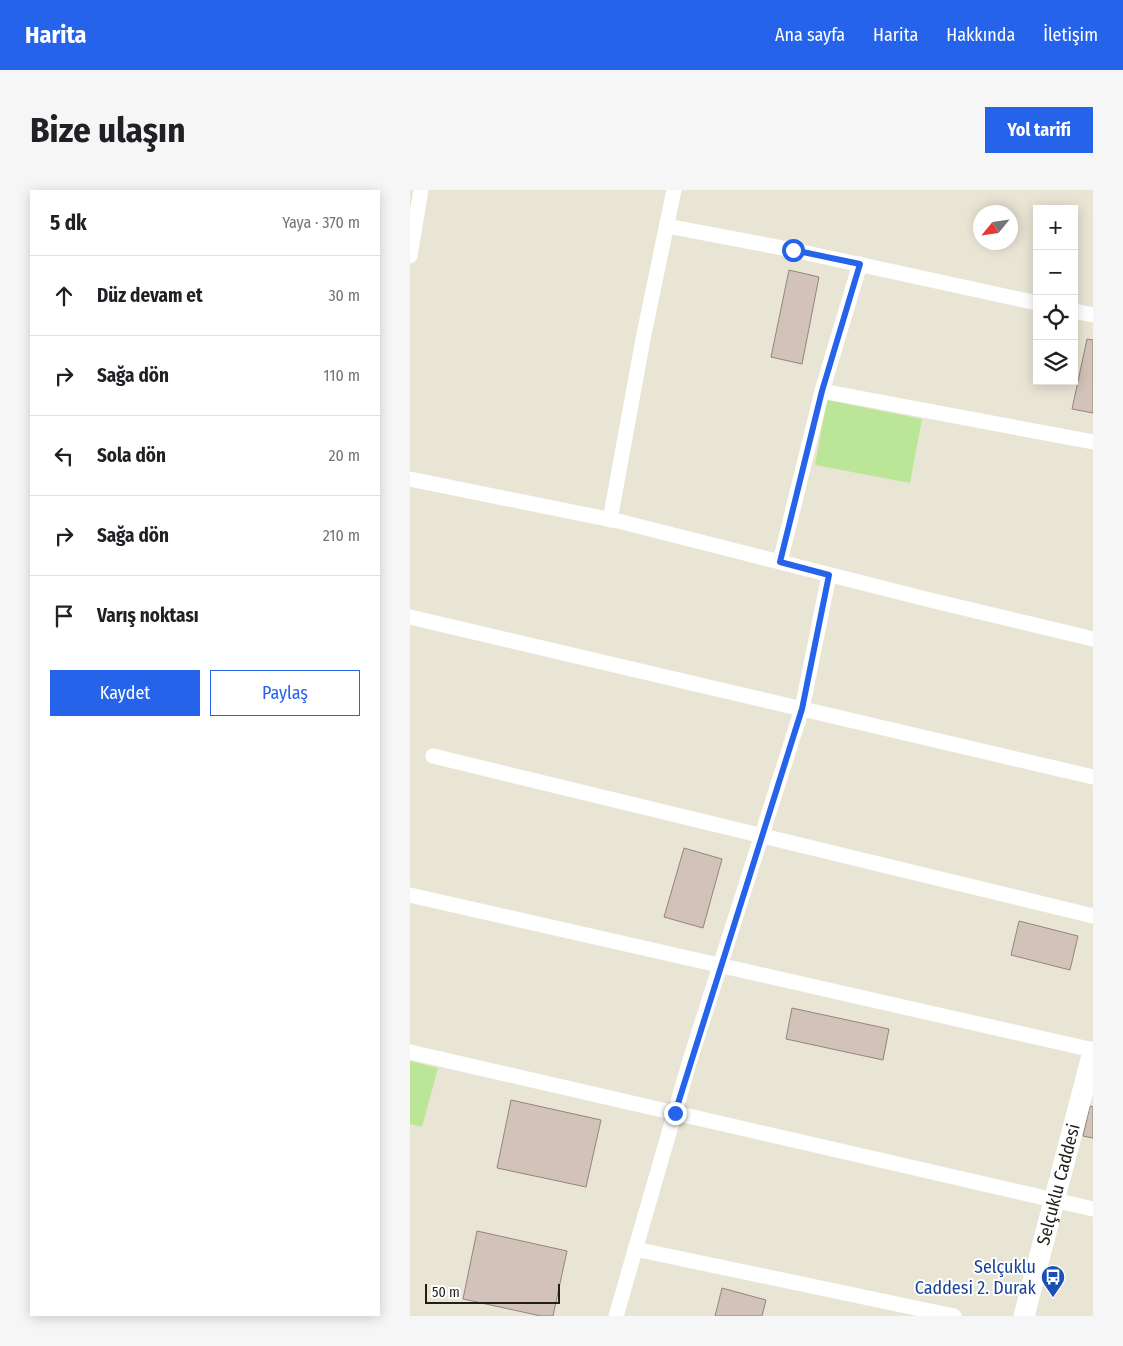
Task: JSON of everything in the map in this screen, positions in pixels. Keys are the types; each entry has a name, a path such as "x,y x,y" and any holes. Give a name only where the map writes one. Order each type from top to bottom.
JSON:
{"street":[{"path":"410,256 422,190"},
{"path":"610,520 643,339 674,190"},
{"path":"667,226 860,264 1033,302"},
{"path":"780,562 822,391 860,264"},
{"path":"1078,312 1093,315"},
{"path":"822,391 1093,442"},
{"path":"410,479 610,520 1093,639"},
{"path":"616,1316 675,1113 802,709 829,575"},
{"path":"410,617 1093,777"},
{"path":"433,756 1093,916"},
{"path":"410,895 1093,1051"},
{"name":"Selçuklu Caddesi","path":"1024,1316 1093,1051"},
{"path":"410,1052 1093,1210"},
{"path":"635,1249 954,1316"}],"green space":[{"path":"827,400 922,419 910,483 815,465"},
{"path":"410,1061 438,1068 422,1127 410,1124"}],"building":[{"path":"789,270 819,277 802,364 771,357"},
{"path":"1087,339 1093,340 1093,413 1072,409"},
{"path":"684,848 722,859 703,928 664,917"},
{"path":"1019,921 1078,936 1070,970 1011,955"},
{"path":"792,1008 889,1029 883,1060 786,1039"},
{"path":"511,1100 601,1120 586,1187 497,1168"},
{"path":"1090,1106 1093,1107 1093,1138 1083,1136"},
{"path":"477,1231 567,1251 553,1316 541,1316 463,1299"},
{"path":"722,1288 766,1300 762,1316 715,1316"}],"place":[{"name":"Selçuklu Caddesi 2. Durak","path":"1053,1298"}],"route":[{"path":"675,1113 690,1060 802,709 829,575 780,562 822,391 860,264 793,250"}]}
